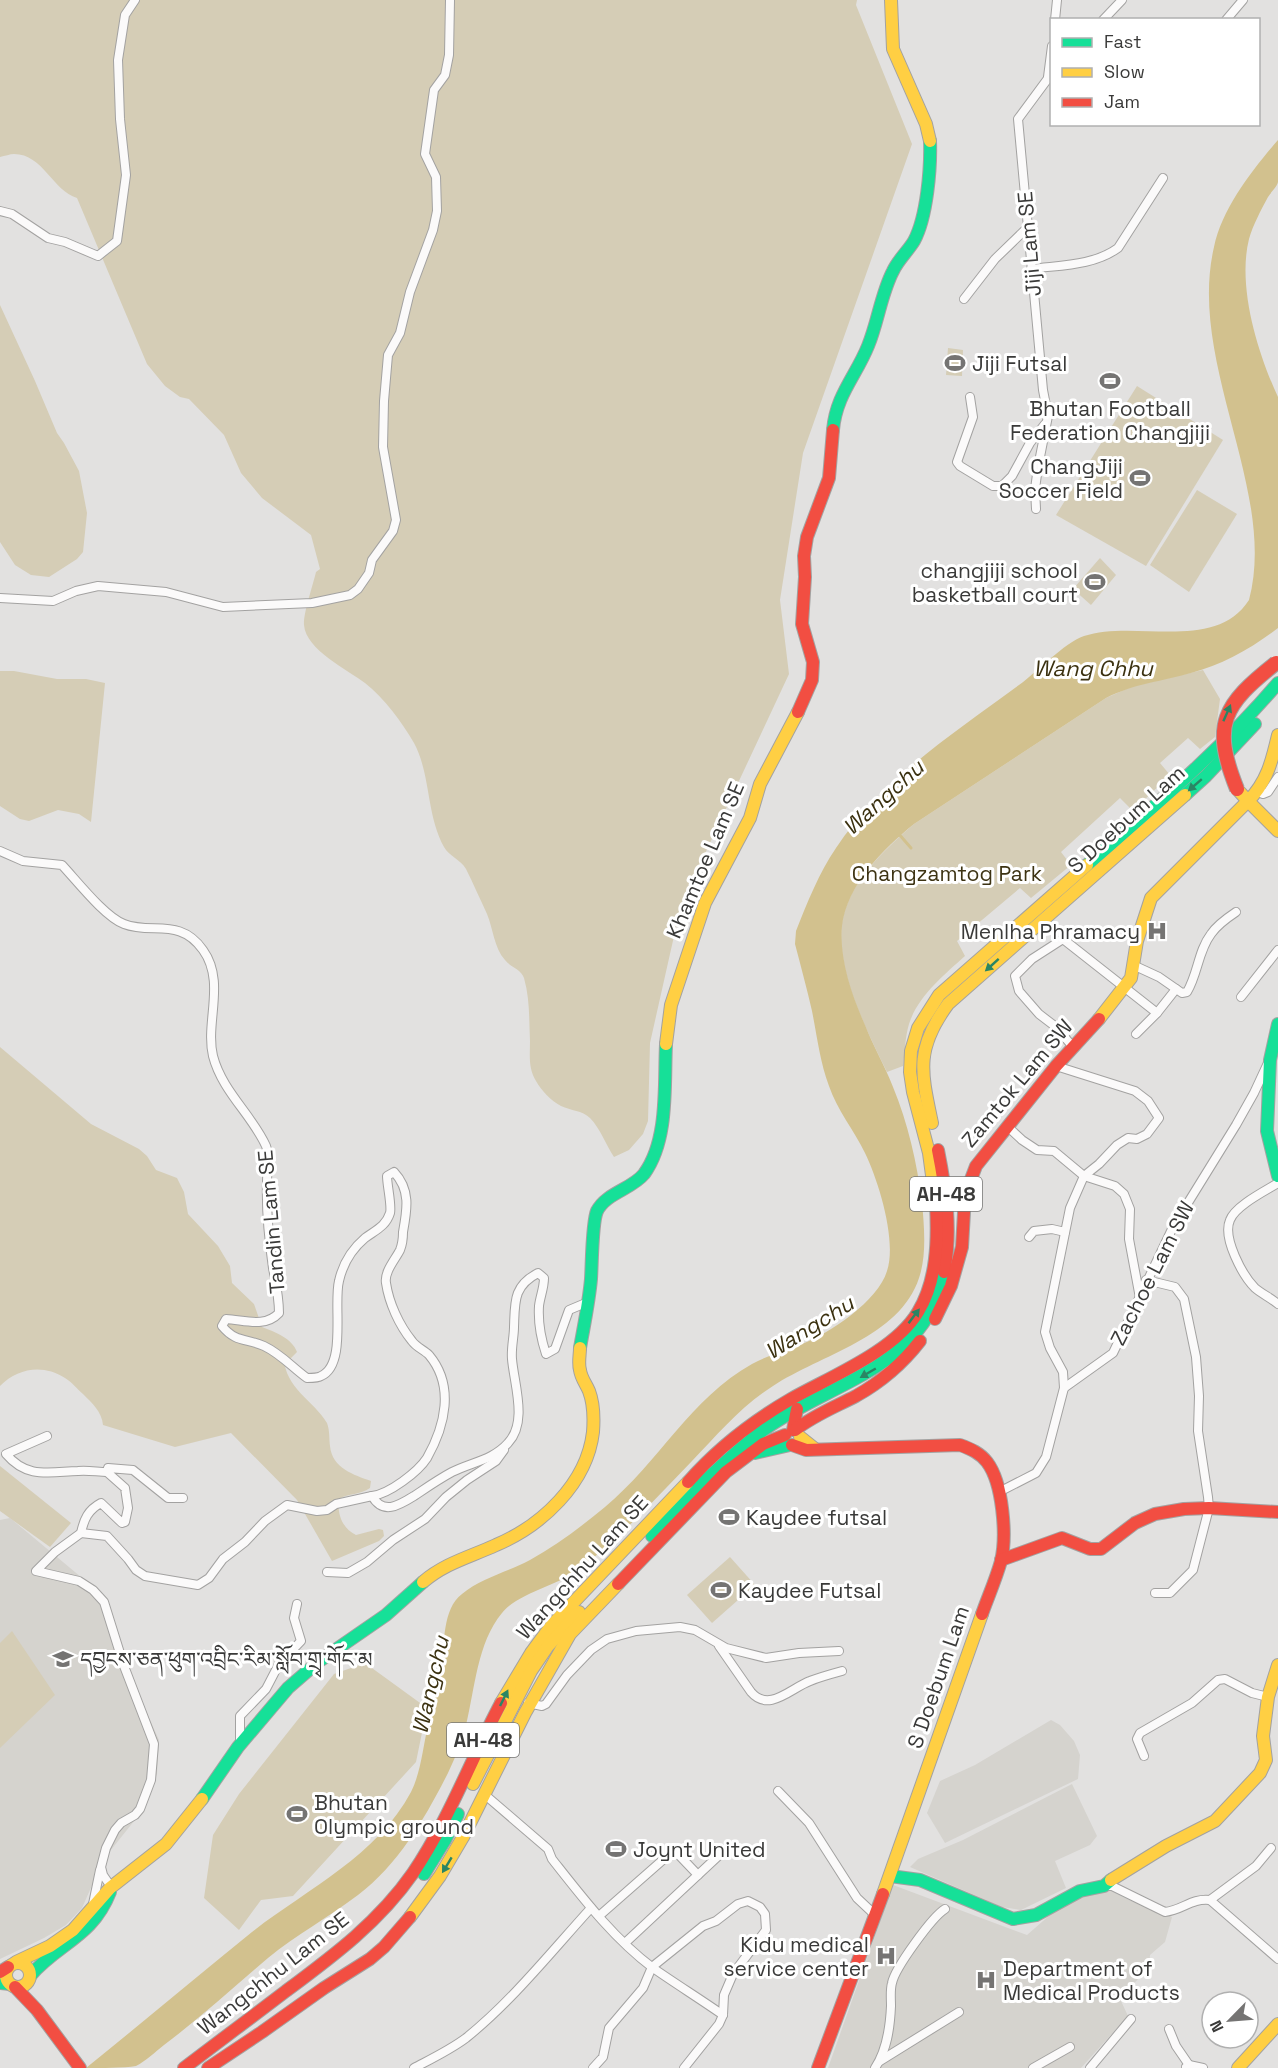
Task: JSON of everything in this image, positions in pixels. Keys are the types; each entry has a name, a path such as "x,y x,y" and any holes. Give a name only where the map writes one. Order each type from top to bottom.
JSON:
{"main road":[{"name":"Khamtoe Lam SE","path":"8,1967 63,1939 123,1876 173,1837 194,1812 240,1745 285,1689 298,1677 404,1602 426,1579 440,1569 522,1532 553,1506 570,1486 588,1455 592,1440 593,1407 579,1370 580,1344 588,1302 597,1211 604,1203 642,1176 657,1150 662,1128 667,1034 671,1005 705,903 750,818 760,784 794,722 812,680 812,656 802,624 804,556 807,537 829,478 834,416 843,391 868,347 893,270 913,243 922,216 931,166 930,139 920,108 893,49 891,0"},
{"path":"1277,662 1234,700 1224,717 1222,729 1227,767 1237,789 1253,796 1278,831"},
{"name":"S Doebum Lam","path":"818,2068 890,1876 1001,1560 1003,1520 999,1492 985,1459 976,1451 960,1445 815,1449 773,1424 837,1382 887,1345 918,1312 932,1275 937,1205 929,1153 912,1086 910,1060 923,1017 939,995 1200,766 1255,710 1278,682"},
{"name":"S Doebum Lam","path":"780,1406 876,1368 905,1347 925,1323 939,1294 946,1255 946,1189 923,1085 921,1059 926,1040 940,1015 948,1004 1206,776 1264,716 1278,697"},
{"path":"1253,796 1269,776 1278,735"},
{"name":"Zamtok Lam SW","path":"792,1436 807,1428 813,1418 820,1413 871,1387 909,1353 932,1324 951,1286 962,1247 966,1195 976,1166 1056,1066 1131,978 1137,941 1150,898 1253,796"},
{"path":"1278,1024 1270,1060 1268,1131 1278,1176"},
{"name":"Wangchhu Lam SE","path":"184,2068 341,1950 394,1897 428,1848 511,1683 541,1638 703,1466 735,1437 780,1406"},
{"path":"208,2068 324,1988 355,1970 384,1948 447,1866 528,1703 570,1634 726,1472 763,1444 792,1436 797,1409"},
{"name":"Wangchhu Lam SE","path":"198,2068 324,1976 367,1942 383,1925 420,1881 436,1855 531,1671 548,1646 727,1458 773,1424"},
{"path":"1001,1560 1062,1538 1093,1550 1101,1549 1144,1518 1184,1509 1278,1512"},
{"path":"890,1876 920,1880 1013,1919 1024,1920 1034,1917 1072,1894 1094,1886 1104,1886 1166,1846 1215,1821 1260,1773 1266,1760 1263,1736 1268,1697 1278,1665"},
{"name":"Khamtoe Lam SE","path":"17,1982 68,1946 92,1922 107,1901 112,1888"},
{"path":"17,1982 27,1966 8,1967 5,1974 17,1982 80,2068"},
{"path":"1238,2068 1278,2024"}],"street":[{"path":"0,211 12,214 48,238 66,242 98,256 117,241 126,175 120,119 118,60 125,15 135,0"},
{"path":"0,598 53,601 98,586 166,592 223,607 312,603 350,596 358,589 369,573 372,560 393,531 396,519 383,447 388,355 400,333 410,292 433,230 437,211 436,177 425,154 434,90 445,75 449,55 450,0"},
{"path":"1055,18 1057,0"},
{"path":"1105,18 1122,0"},
{"path":"1228,18 1243,0"},
{"name":"Jiji Lam SE","path":"1036,509 1035,489 1048,417 1043,390 1018,119 1050,75"},
{"path":"1032,269 1090,261 1110,254 1118,248 1163,178"},
{"path":"964,299 994,259 1028,227"},
{"path":"969,397 973,417 957,462 993,486 1002,486 1012,476 1030,443 1046,424"},
{"name":"Zamtok Lam SW","path":"1253,796 1268,792 1278,777"},
{"name":"Tandin Lam SE","path":"0,851 23,861 62,865 90,896 124,924 168,928 188,935 204,950 215,992 210,1037 214,1059 234,1098 259,1131 268,1150 267,1214 273,1269 279,1296 279,1313 272,1320 260,1322 226,1319 222,1326 230,1336 263,1346 284,1358 307,1378 321,1376 332,1368 338,1328 336,1306 344,1264 352,1250 383,1227 391,1210 387,1192 387,1176 394,1172 401,1179 407,1195 401,1248 385,1280 399,1321 413,1343 429,1354 446,1391 436,1441 422,1465 405,1479 372,1496"},
{"path":"1133,965 1159,977 1182,993 1187,992 1193,982 1206,941 1218,925 1236,912"},
{"path":"1073,1047 1019,991 1015,976 1032,959 1063,939 1157,1013"},
{"path":"1241,997 1278,950"},
{"path":"1136,1034 1176,989"},
{"name":"Zachoe Lam SW","path":"1064,1388 1113,1353 1140,1298 1146,1280 1183,1209 1220,1153 1270,1060"},
{"path":"999,1492 1036,1473 1046,1456 1064,1388 1063,1372 1050,1348 1045,1332 1070,1208 1084,1176 1100,1164 1117,1145 1128,1138 1137,1139 1147,1134 1159,1118 1148,1101 1135,1091 1056,1066"},
{"path":"1007,1126 1037,1150 1054,1151 1084,1176 1115,1186 1124,1194 1130,1209 1129,1239 1140,1298"},
{"path":"1278,1183 1242,1206 1230,1219 1228,1228 1229,1238 1241,1272 1256,1289 1278,1304"},
{"path":"1029,1237 1034,1231 1052,1229 1065,1232"},
{"path":"327,1572 348,1573 367,1562 393,1540 425,1519 446,1497 467,1480 496,1461 509,1442 516,1431 518,1411 512,1357 514,1306 518,1290 527,1279 538,1273 544,1278 539,1313 546,1354 555,1349 569,1310 588,1302"},
{"path":"1146,1280 1175,1287 1184,1299 1196,1357 1199,1396 1198,1431 1209,1497 1209,1508 1193,1570 1170,1593 1155,1593"},
{"path":"47,1436 6,1454 12,1462 30,1472 80,1470 107,1472 125,1488 128,1508 125,1522 122,1522 101,1503 93,1507 85,1518 81,1533 55,1552 36,1570 79,1581 100,1596 109,1614 132,1686 151,1733 154,1754 152,1779 140,1809 115,1830 106,1848 92,1907"},
{"path":"81,1533 107,1536 136,1570 145,1576 194,1586 209,1578 223,1559 245,1542 265,1521 287,1505 317,1511 327,1510 336,1504 372,1496 377,1504 386,1508 400,1505 464,1466 480,1462 509,1442"},
{"path":"107,1472 108,1468 133,1470 168,1498 183,1498"},
{"path":"240,1745 240,1716 266,1689 279,1664 301,1641 294,1618 297,1604"},
{"path":"528,1703 542,1706 546,1704 580,1660 607,1639 622,1633 656,1628 695,1629 726,1648 766,1658 799,1653 839,1651"},
{"path":"717,1643 751,1692 756,1698 762,1700 775,1700 808,1681 842,1671"},
{"path":"1144,1756 1137,1739 1140,1732 1192,1703 1218,1680 1225,1679 1252,1693 1268,1697"},
{"path":"778,1791 809,1823 857,1898 874,1914"},
{"path":"484,1794 548,1849 552,1858 591,1908 625,1943 652,1967 723,2015"},
{"path":"625,1943 729,1846"},
{"path":"1210,1900 1256,1866 1271,1848"},
{"path":"599,1916 673,1851 698,1875"},
{"path":"101,1867 103,1875 112,1888"},
{"path":"1104,1886 1112,1886 1165,1912 1174,1911 1198,1899 1210,1900 1278,1959"},
{"path":"593,2068 603,2057 609,2028 644,1988 652,1967 694,1932 716,1921 738,1904 748,1901 760,1907 765,1914 766,1930 733,1974 724,1995 723,2015 719,2024 684,2068"},
{"path":"414,2068 466,2037 510,1997 591,1908"},
{"path":"878,2065 890,2026 892,1981 917,1939 938,1913 945,1909"},
{"path":"878,2065 959,2013"},
{"path":"1090,2068 1131,2019"},
{"path":"1169,2029 1187,2067 1203,2068"},
{"path":"1033,2068 1070,2047"}],"shaded area":[{"name":"དབྱངས་ཅན་ཕུག་འབྲིང་རིམ་སློབ་གྲྭ་གོང་མ","path":"10,1518 105,1597 130,1676 159,1740 157,1774 142,1811 95,1870 93,1883 82,1908 66,1925 0,1959 0,1520"},
{"path":"1051,1720 1060,1725 1074,1741 1080,1755 1078,1779 945,1843 927,1813 940,1781 975,1765"},
{"path":"1072,1784 1097,1836 1090,1845 1055,1861 1066,1888 1021,1910 1002,1907 910,1867 918,1859 963,1840"},
{"path":"893,1885 1027,1935 1067,1900 1105,1888 1172,1917 1165,1942 1150,1955 1149,1967 1121,2001 1128,2016 1081,2068 828,2068"}],"green space":[{"path":"0,0 857,0 856,5 912,144 803,453 780,600 789,674 681,905 650,1043 648,1121 643,1134 629,1150 614,1157 590,1118 584,1113 565,1108 554,1101 533,1076 530,1061 529,1010 524,978 501,955 487,914 466,869 444,847 434,821 423,768 414,743 386,703 365,683 320,651 306,634 305,614 316,572 320,569 311,535 262,498 241,473 224,435 189,399 180,397 165,386 147,364 77,198 61,188 33,160 14,154 0,157"},
{"path":"0,305 57,433 79,471 87,513 83,552 77,559 49,577 31,575 15,565 0,542"},
{"name":"Jiji Futsal","path":"948,348 963,350 962,376 946,375"},
{"name":"ChangJiji Soccer Field","path":"1137,386 1223,440 1146,566 1056,515"},
{"path":"1197,490 1237,514 1189,592 1150,565"},
{"name":"changjiji school basketball court","path":"1100,558 1116,575 1091,605 1073,589"},
{"name":"Changzamtog Park","path":"1203,670 1220,699 1215,737 1200,749 1188,738 1160,763 1170,775 1133,811 1120,798 1061,852 1071,865 1031,898 1020,888 957,941 965,956 925,995 913,1014 908,1029 903,1066 887,1072 854,1000 841,942 846,908 869,868 914,824 1106,698 1133,686"},
{"path":"0,671 14,671 57,679 86,679 105,683 91,822 79,814 58,810 29,821 20,819 0,806"},
{"path":"0,1047 91,1124 139,1149 147,1156 156,1170 177,1178 184,1192 188,1214 218,1246 230,1266 232,1283 254,1304 262,1327 282,1336 295,1347 297,1352 290,1359 284,1358 289,1378 327,1423 330,1446 335,1460 345,1470 371,1481 370,1488 339,1499 340,1515 344,1524 356,1535 383,1530 384,1536 379,1541 332,1561 297,1500 231,1433 175,1447 103,1425 101,1416 93,1404 70,1381 57,1374 31,1370 15,1375 0,1386"},
{"path":"0,1466 71,1523 50,1547 0,1511"},
{"name":"Kaydee Futsal","path":"730,1557 755,1585 712,1623 687,1595"},
{"path":"12,1631 55,1695 0,1748 0,1643"},
{"name":"Bhutan Olympic ground","path":"365,1663 427,1708 416,1762 293,1896 261,1900 239,1930 204,1898 213,1835 239,1794 334,1674"}],"water":[{"name":"Wang Chhu","path":"1278,140 1278,182 1265,202 1249,239 1246,278 1257,341 1278,397 1278,628 1225,661 1191,673 1138,686 1106,698 914,824 868,869 851,896 845,911 842,926 842,951 851,990 890,1079 903,1115 920,1187 924,1250 922,1269 909,1298 895,1315 877,1330 792,1375 750,1402 639,1516 597,1555 573,1573 528,1594 502,1613 487,1638 482,1652 464,1731 448,1773 410,1839 373,1883 268,1958 140,2064 125,2067 86,2068 252,1932 360,1853 397,1815 411,1792 417,1776 438,1681 448,1618 451,1608 462,1594 469,1588 530,1560 578,1528 624,1490 693,1413 730,1378 758,1361 813,1339 839,1324 864,1304 882,1282 890,1259 890,1244 881,1195 861,1145 836,1103 826,1077 795,944 796,931 814,888 836,848 875,800 920,759 1068,645 1084,636 1104,632 1172,632 1216,626 1234,616 1249,600 1255,558 1252,515 1212,336 1209,291 1214,247 1224,218 1249,176"}],"waterway":[{"path":"898,833 911,848"}],"traffic: fast":[{"path":"833,430 838,406 863,357 889,280 918,231 927,192 930,141"},
{"path":"1087,865 1210,755 1278,683"},
{"path":"1185,795 1255,724"},
{"path":"1278,1024 1270,1060 1267,1131 1278,1176"},
{"path":"580,1348 590,1288 595,1216 606,1200 639,1179 652,1160 658,1145 664,1112 666,1044"},
{"path":"652,1536 720,1466 765,1429 874,1368 898,1351 918,1330 934,1304 944,1272"},
{"path":"755,1453 790,1445"},
{"path":"202,1799 238,1747 288,1688 318,1662 386,1615 423,1582"},
{"path":"424,1874 458,1814"},
{"path":"890,1876 920,1880 1013,1919 1036,1915 1080,1891 1104,1886 1111,1880"},
{"path":"30,1976 94,1920 110,1892"},
{"path":"0,1983 10,1984"}],"traffic: slow":[{"path":"891,0 893,49 926,124 930,141"},
{"path":"666,1044 671,1005 705,903 750,818 760,784 798,712"},
{"path":"1237,789 1248,801 1254,794 1268,771 1278,735"},
{"path":"932,1123 925,1089 924,1061 930,1034 948,1004 1185,795"},
{"path":"1099,1019 1131,978 1137,941 1151,898 1248,801 1278,831"},
{"path":"936,1205 929,1153 910,1072 911,1051 918,1028 939,995 1087,865"},
{"path":"423,1582 449,1565 513,1537 529,1527 545,1515 572,1486 582,1469 593,1432 592,1401 579,1367 580,1348"},
{"path":"800,1437 815,1449"},
{"path":"501,1703 531,1653 551,1626 688,1482"},
{"path":"410,1917 440,1876 463,1837 525,1713 570,1634 618,1584"},
{"path":"473,1784 531,1671 548,1646 579,1612"},
{"path":"883,1894 982,1614"},
{"path":"1111,1880 1166,1846 1215,1821 1260,1773 1266,1760 1263,1736 1268,1697 1278,1665"},
{"path":"16,1962 50,1946 73,1930 110,1888 166,1844 202,1799"},
{"path":"18,1963 27,1966 30,1975 27,1984 18,1987 9,1984 6,1975 9,1966 18,1963"},
{"path":"1238,2068 1278,2024"}],"traffic: jam":[{"path":"798,712 812,680 813,662 802,624 804,556 807,537 829,478 833,430"},
{"path":"1237,789 1225,748 1224,732 1227,717 1244,691 1276,663"},
{"path":"935,1319 951,1286 962,1247 965,1195 976,1166 1056,1066 1099,1019"},
{"path":"938,1150 947,1211 948,1241 944,1272"},
{"path":"688,1482 711,1458 749,1426 791,1399 861,1362 894,1339 908,1326 924,1300 933,1274 937,1232 936,1205"},
{"path":"795,1430 874,1385 899,1364 920,1341"},
{"path":"793,1430 797,1409"},
{"path":"618,1584 726,1472 763,1444 785,1435"},
{"path":"792,1445 806,1450 960,1445 981,1456 987,1462 997,1483 1004,1538 1001,1561 982,1614"},
{"path":"1001,1560 1062,1538 1090,1549 1101,1549 1135,1523 1155,1514 1209,1508 1278,1512"},
{"path":"184,2068 338,1951 370,1923 400,1891 438,1832 501,1703"},
{"path":"818,2068 883,1894"},
{"path":"208,2068 370,1959 384,1947 410,1917"},
{"path":"0,1972 8,1967"},
{"path":"15,1987 37,2010 80,2068"}],"place":[{"name":"Jiji Futsal","path":"955,363"},
{"name":"Bhutan Football Federation Changjiji","path":"1110,381"},
{"name":"ChangJiji Soccer Field","path":"1140,478"},
{"name":"changjiji school basketball court","path":"1095,582"},
{"name":"Menlha Phramacy","path":"1157,931"},
{"name":"Kaydee futsal","path":"729,1517"},
{"name":"Kaydee Futsal","path":"721,1590"},
{"name":"དབྱངས་ཅན་ཕུག་འབྲིང་རིམ་སློབ་གྲྭ་གོང་མ","path":"63,1659"},
{"name":"Bhutan Olympic ground","path":"297,1814"},
{"name":"Joynt United","path":"616,1849"},
{"name":"Kidu medical service center","path":"886,1956"},
{"name":"Department of Medical Products","path":"986,1980"}],"water label":[{"name":"Wangchu","path":"883,797"},
{"name":"Wangchu","path":"809,1327"},
{"name":"Wangchu","path":"430,1685"}]}
